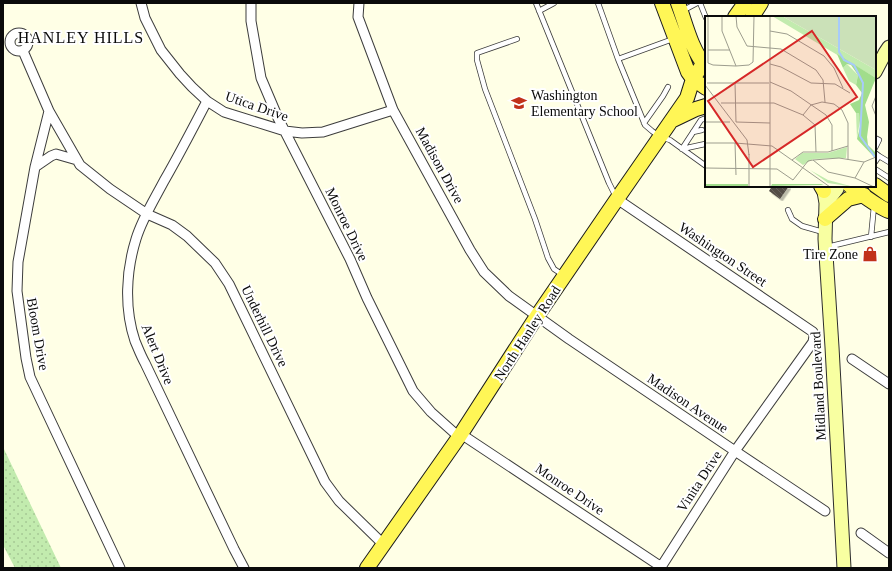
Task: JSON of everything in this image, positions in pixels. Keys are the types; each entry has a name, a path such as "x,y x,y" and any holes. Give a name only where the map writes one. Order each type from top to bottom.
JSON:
{"main road":[{"path":"662,3 688,72 702,84"},
{"path":"736,16 745,3"},
{"path":"753,16 761,3"},
{"path":"679,7 697,54 705,63"},
{"path":"675,39 692,57 705,63"},
{"path":"876,70 884,53 889,47"},
{"name":"North Hanley Road","path":"367,568 460,436 537,316 660,136 687,98 702,84 705,63"},
{"path":"672,120 705,106"},
{"path":"876,186 889,194"},
{"name":"Midland Boulevard","path":"838,187 837,189 823,192 844,568"},
{"path":"851,187 889,211"},
{"path":"825,225 848,199 869,199"}],"street":[{"name":"Utica Drive","path":"141,3 145,18 161,50 180,74 208,101 224,112 285,131 302,133 323,132 393,110"},
{"name":"Monroe Drive","path":"251,3 251,21 261,78 285,131 350,259 367,298 413,391 431,412 460,436 662,567"},
{"name":"Madison Drive","path":"359,3 358,16 393,110 470,250 484,272 509,296 537,316"},
{"name":"Underhill Drive","path":"23,50 49,111 80,165 110,189 146,214 172,225 187,236 215,263 229,284 325,482 339,501 383,544"},
{"name":"Alert Drive","path":"208,101 146,214 136,238 129,263 128,308 135,340 144,363 244,568"},
{"name":"Bloom Drive","path":"49,111 35,167 18,262 17,291 26,358 30,377 120,568"},
{"name":"Underhill Drive","path":"35,167 56,154 77,160"},
{"name":"Washington Street","path":"617,199 813,332"},
{"name":"Madison Avenue","path":"537,316 735,451 825,510"},
{"name":"Vinita Drive","path":"662,567 735,451 813,342 813,332"},
{"path":"852,358 889,384"},
{"path":"861,534 889,553"}],"lane":[{"path":"536,3 609,183 617,199"},
{"path":"539,10 554,3"},
{"path":"598,3 644,125 660,136 670,140 705,165"},
{"path":"679,7 699,3 705,16"},
{"path":"517,39 477,54 477,60 484,89 530,205 548,258 554,269 564,276"},
{"path":"618,59 675,39"},
{"path":"644,122 668,87"},
{"path":"682,149 700,120 705,118"},
{"path":"693,132 702,130"},
{"path":"876,138 879,140 876,146"},
{"path":"682,149 705,144"},
{"path":"877,155 889,162"},
{"path":"876,170 889,178"},
{"path":"869,199 871,237"},
{"path":"788,210 792,219 802,226 825,225"},
{"path":"825,248 889,232"}],"green space":[{"path":"3,447 61,568 15,568 3,545"}],"building":[{"path":"771,187 788,187 780,199 769,191"}],"place":[{"name":"Washington Elementary School","path":"519,103"},
{"name":"Tire Zone","path":"870,254"}],"district":[{"name":"HANLEY HILLS","path":"81,37"}]}
